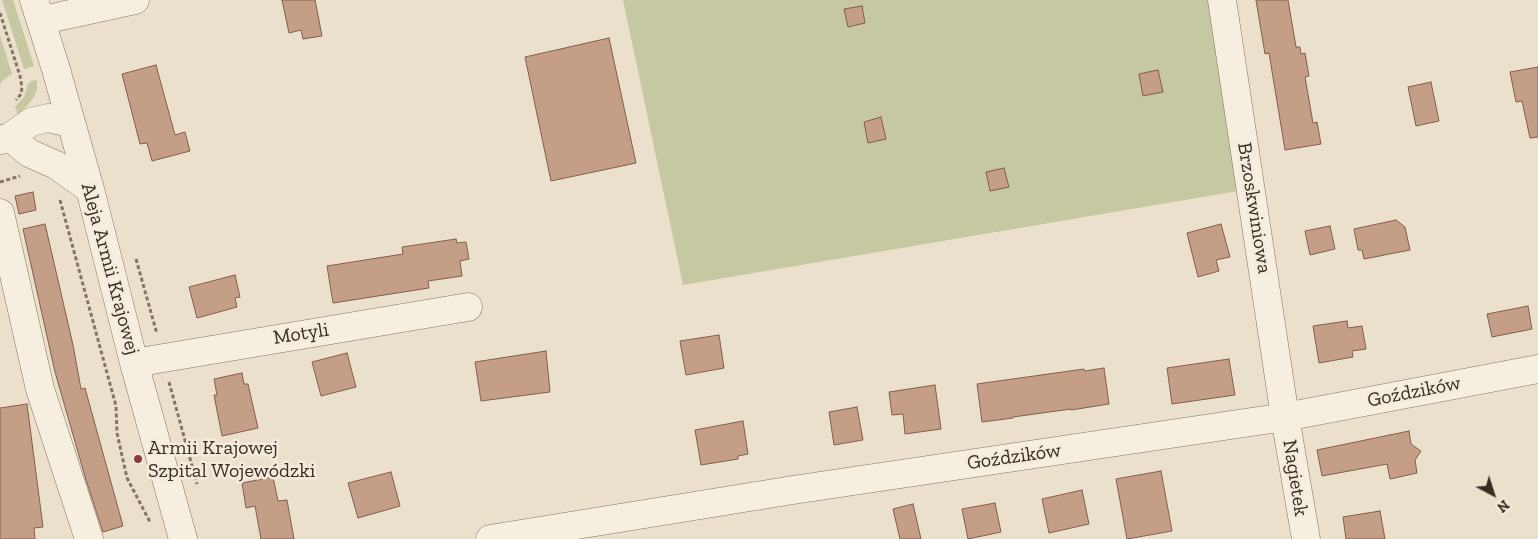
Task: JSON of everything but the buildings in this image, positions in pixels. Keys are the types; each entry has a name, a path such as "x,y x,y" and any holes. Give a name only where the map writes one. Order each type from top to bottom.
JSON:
{"street":[{"path":"38,11 61,16 135,0"},
{"name":"Brzoskwiniowa","path":"1222,0 1285,417"},
{"name":"Aleja Armii Krajowej","path":"38,11 90,189 134,362 183,539"},
{"path":"5,138 29,142 48,137 71,123"},
{"path":"5,138 29,153 56,165 90,189"},
{"path":"0,214 40,389 89,539"},
{"name":"Motyli","path":"134,362 468,306"},
{"name":"Goździków","path":"490,539 792,490 1285,417 1538,369"},
{"name":"Nagietek","path":"1285,417 1306,539"}],"path":[{"path":"0,13 22,87 20,94 11,104"},
{"path":"18,168 20,176"},
{"path":"0,182 27,174"},
{"path":"59,199 116,406 117,433 127,478 150,522"}],"green space":[{"path":"2,0 13,0 34,66 24,69"},
{"path":"623,0 1212,0 1244,190 683,285"},
{"path":"0,35 12,74 0,84"},
{"path":"37,80 37,90 34,97 18,114 15,107 24,97 28,84 31,81"}],"place":[{"name":"Armii Krajowej Szpital Wojewódzki","path":"138,459"}]}
